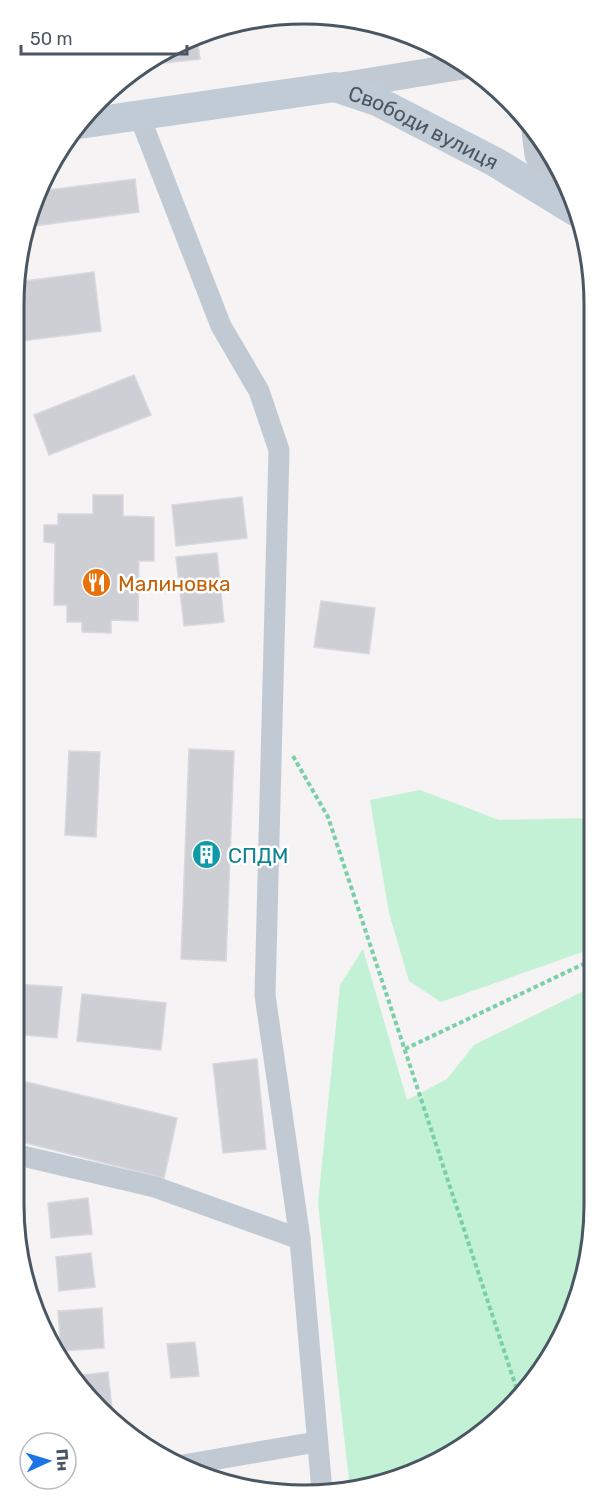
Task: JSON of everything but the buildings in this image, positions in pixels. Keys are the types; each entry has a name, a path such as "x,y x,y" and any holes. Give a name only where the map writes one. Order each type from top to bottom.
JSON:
{"main road":[{"name":"Свободи вулиця","path":"91,122 335,87 377,101 495,162 566,206"}],"street":[{"path":"335,87 454,67"},
{"path":"139,115 221,326 259,391 279,450 265,995 300,1239 321,1484"},
{"path":"537,148 538,155 564,200"},
{"path":"24,1156 155,1187 300,1239"},
{"path":"195,1463 316,1442"}],"path":[{"path":"271,716 328,818 516,1388"},
{"path":"405,1049 584,965"}],"green space":[{"path":"420,790 499,820 584,818 584,952 441,1002 409,981 389,913 370,800"},
{"path":"363,949 407,1100 447,1079 474,1045 584,991 582,1242 569,1295 555,1329 537,1361 515,1390 489,1416 460,1438 411,1464 349,1482 318,1203 340,985"}],"place":[{"name":"Малиновка","path":"97,583"},
{"name":"СПДМ","path":"207,855"}]}
